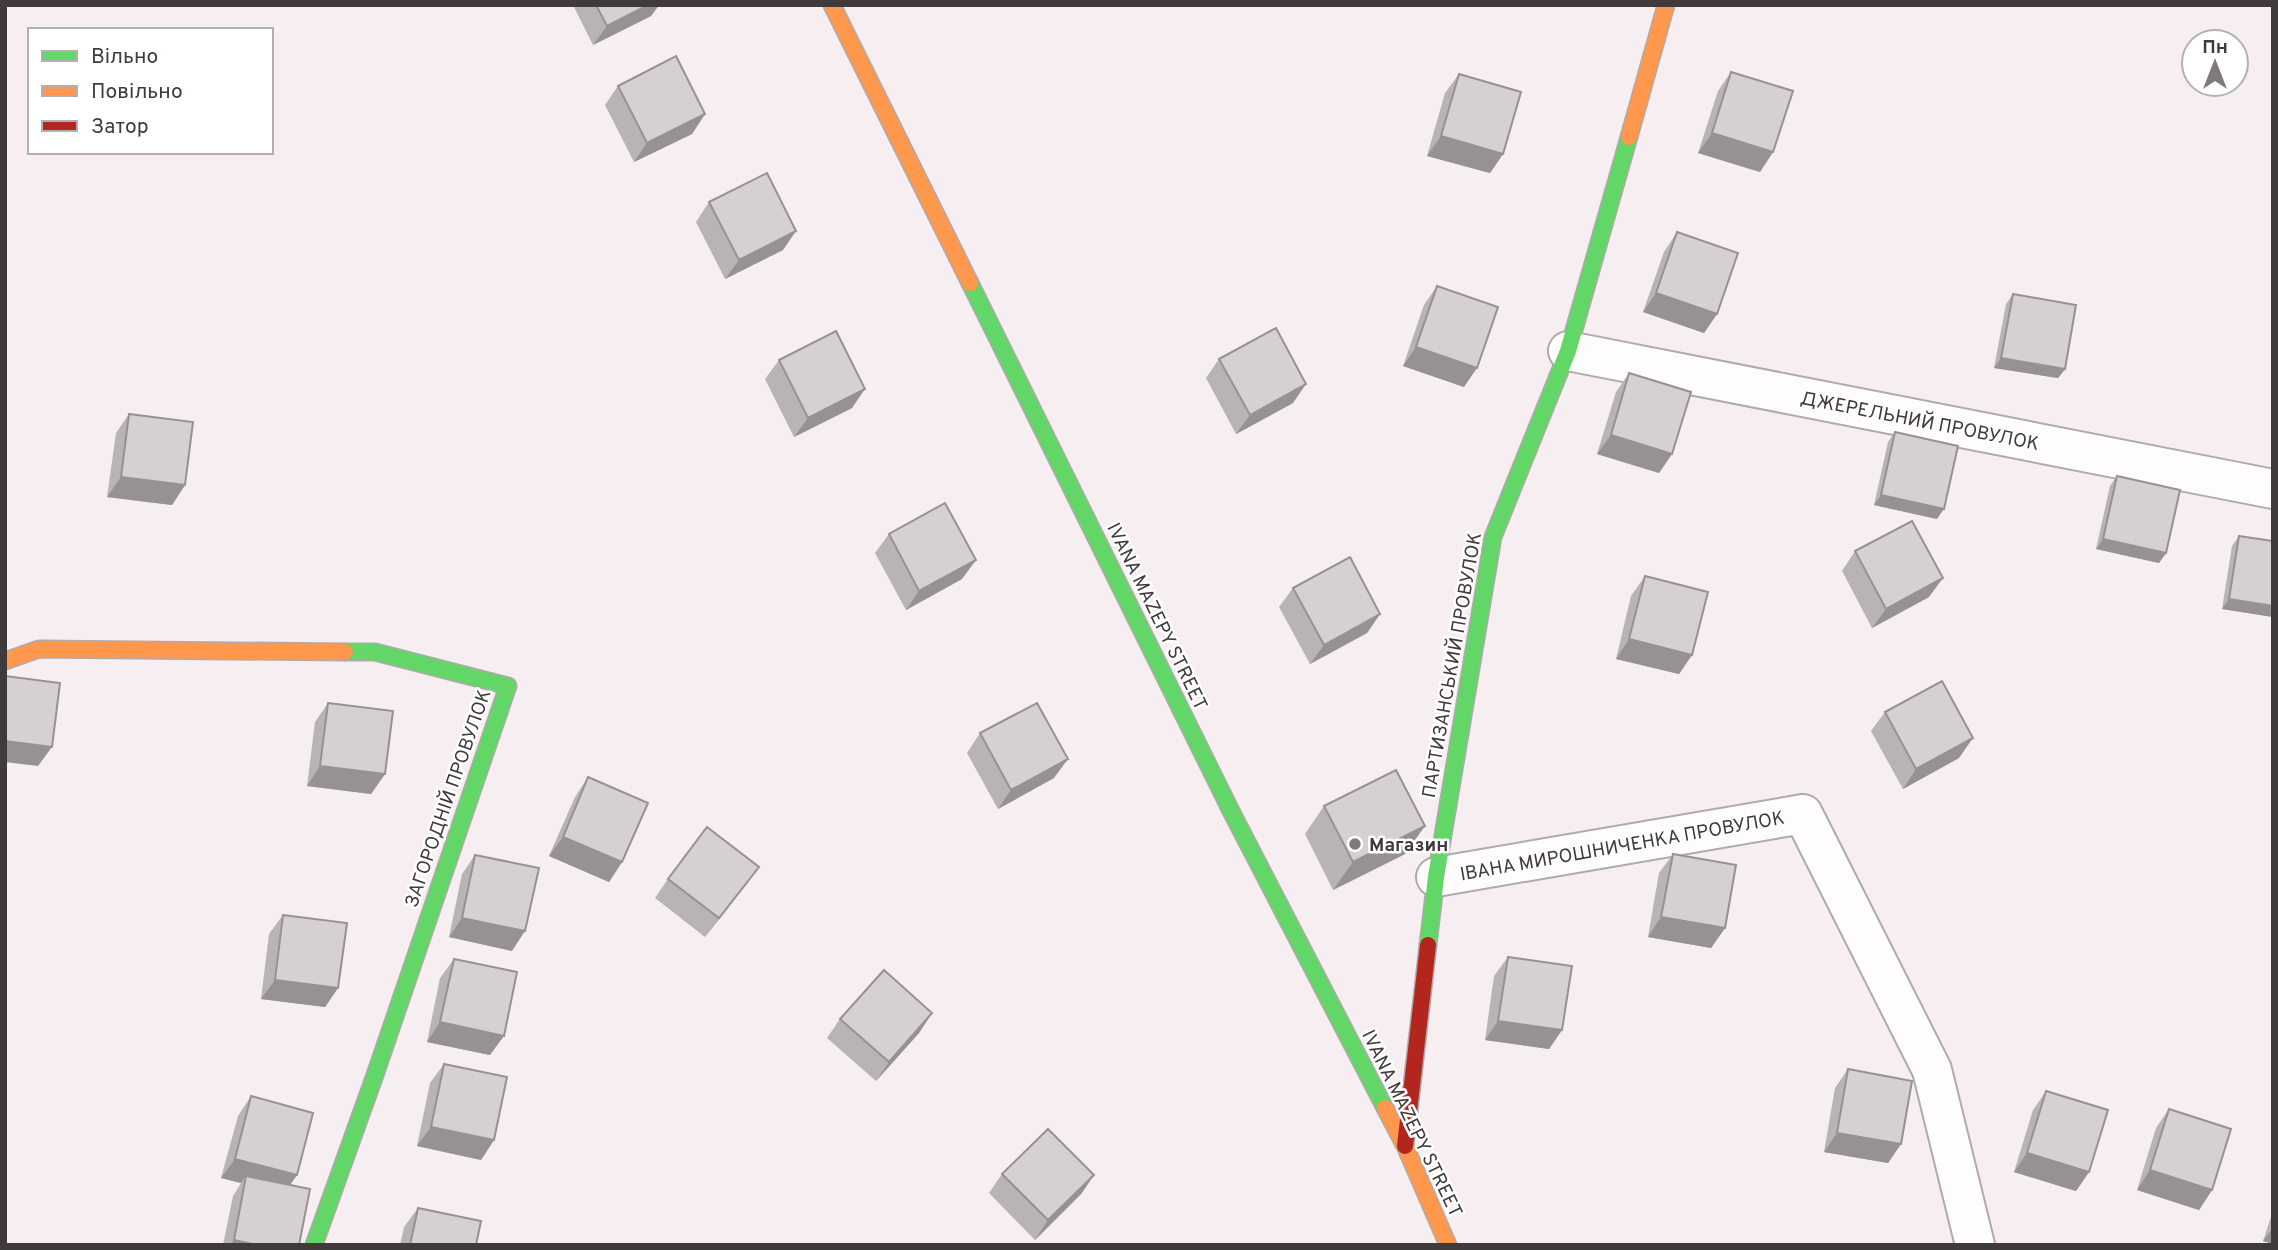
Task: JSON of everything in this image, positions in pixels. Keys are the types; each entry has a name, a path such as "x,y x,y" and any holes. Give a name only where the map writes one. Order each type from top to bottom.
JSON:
{"street":[{"name":"IVANA MAZEPY STREET","path":"832,5 1226,801 1405,1146 1448,1245"},
{"name":"ПАРТИЗАНСЬКИЙ ПРОВУЛОК","path":"1405,1146 1436,877 1493,537 1568,351 1666,5"},
{"name":"ДЖЕРЕЛЬНИЙ ПРОВУЛОК","path":"1568,351 2273,489"},
{"name":"ЗАГОРОДНІЙ ПРОВУЛОК","path":"5,661 39,649 375,652 508,686 314,1245"},
{"name":"ІВАНА МИРОШНИЧЕНКА ПРОВУЛОК","path":"1436,877 1803,814 1932,1070 1975,1245"}],"building":[{"path":"596,5 648,5 607,26"},
{"path":"676,56 705,114 647,143 618,86"},
{"path":"1731,72 1793,91 1773,152 1712,133"},
{"path":"1459,74 1521,92 1503,154 1441,136"},
{"path":"767,173 796,231 739,260 709,202"},
{"path":"1677,232 1738,253 1717,314 1656,293"},
{"path":"1437,286 1498,307 1477,368 1416,347"},
{"path":"2013,294 2076,305 2065,369 2001,358"},
{"path":"1276,328 1306,384 1250,415 1219,359"},
{"path":"836,331 865,389 808,418 779,360"},
{"path":"1629,373 1691,392 1672,454 1611,435"},
{"path":"129,414 193,422 185,485 121,477"},
{"path":"1895,432 1958,446 1944,509 1881,495"},
{"path":"2117,476 2180,490 2166,553 2103,539"},
{"path":"945,503 976,560 919,591 889,534"},
{"path":"1912,521 1943,578 1886,609 1855,551"},
{"path":"2239,536 2273,541 2273,606 2229,599"},
{"path":"1350,557 1380,614 1324,645 1293,588"},
{"path":"1645,576 1708,592 1692,655 1629,639"},
{"path":"5,676 60,683 52,747 5,741"},
{"path":"1942,681 1973,738 1916,769 1885,712"},
{"path":"328,703 393,711 385,774 320,766"},
{"path":"1037,703 1068,759 1011,790 980,733"},
{"path":"1396,770 1425,826 1353,862 1324,806"},
{"path":"588,777 648,803 622,862 563,837"},
{"path":"707,827 759,867 719,918 668,879"},
{"path":"1673,854 1736,865 1725,928 1661,917"},
{"path":"475,855 539,868 525,931 462,918"},
{"path":"283,915 347,923 338,988 275,980"},
{"path":"1508,957 1572,966 1562,1030 1498,1021"},
{"path":"454,959 517,972 504,1036 440,1022"},
{"path":"884,970 932,1013 889,1062 840,1019"},
{"path":"444,1064 507,1077 494,1140 431,1127"},
{"path":"1848,1069 1912,1081 1901,1144 1837,1133"},
{"path":"2046,1091 2108,1110 2089,1172 2027,1153"},
{"path":"251,1096 313,1113 297,1175 235,1159"},
{"path":"2169,1109 2231,1129 2212,1190 2150,1170"},
{"path":"1048,1129 1094,1175 1048,1220 1002,1174"},
{"path":"246,1176 310,1189 299,1245 257,1245 234,1240"},
{"path":"418,1208 481,1221 476,1245 410,1245"}],"traffic: fast":[{"path":"1428,945 1436,877 1493,537 1568,351 1629,137"},
{"path":"970,283 1232,813 1385,1108"},
{"path":"314,1245 508,686 375,652 345,652"}],"traffic: slow":[{"path":"832,5 970,283"},
{"path":"1629,137 1666,5"},
{"path":"5,661 39,649 345,652"},
{"path":"1385,1108 1405,1146 1448,1245"}],"traffic: jam":[{"path":"1405,1146 1428,945"}],"place":[{"name":"Магазин","path":"1355,844"}]}
